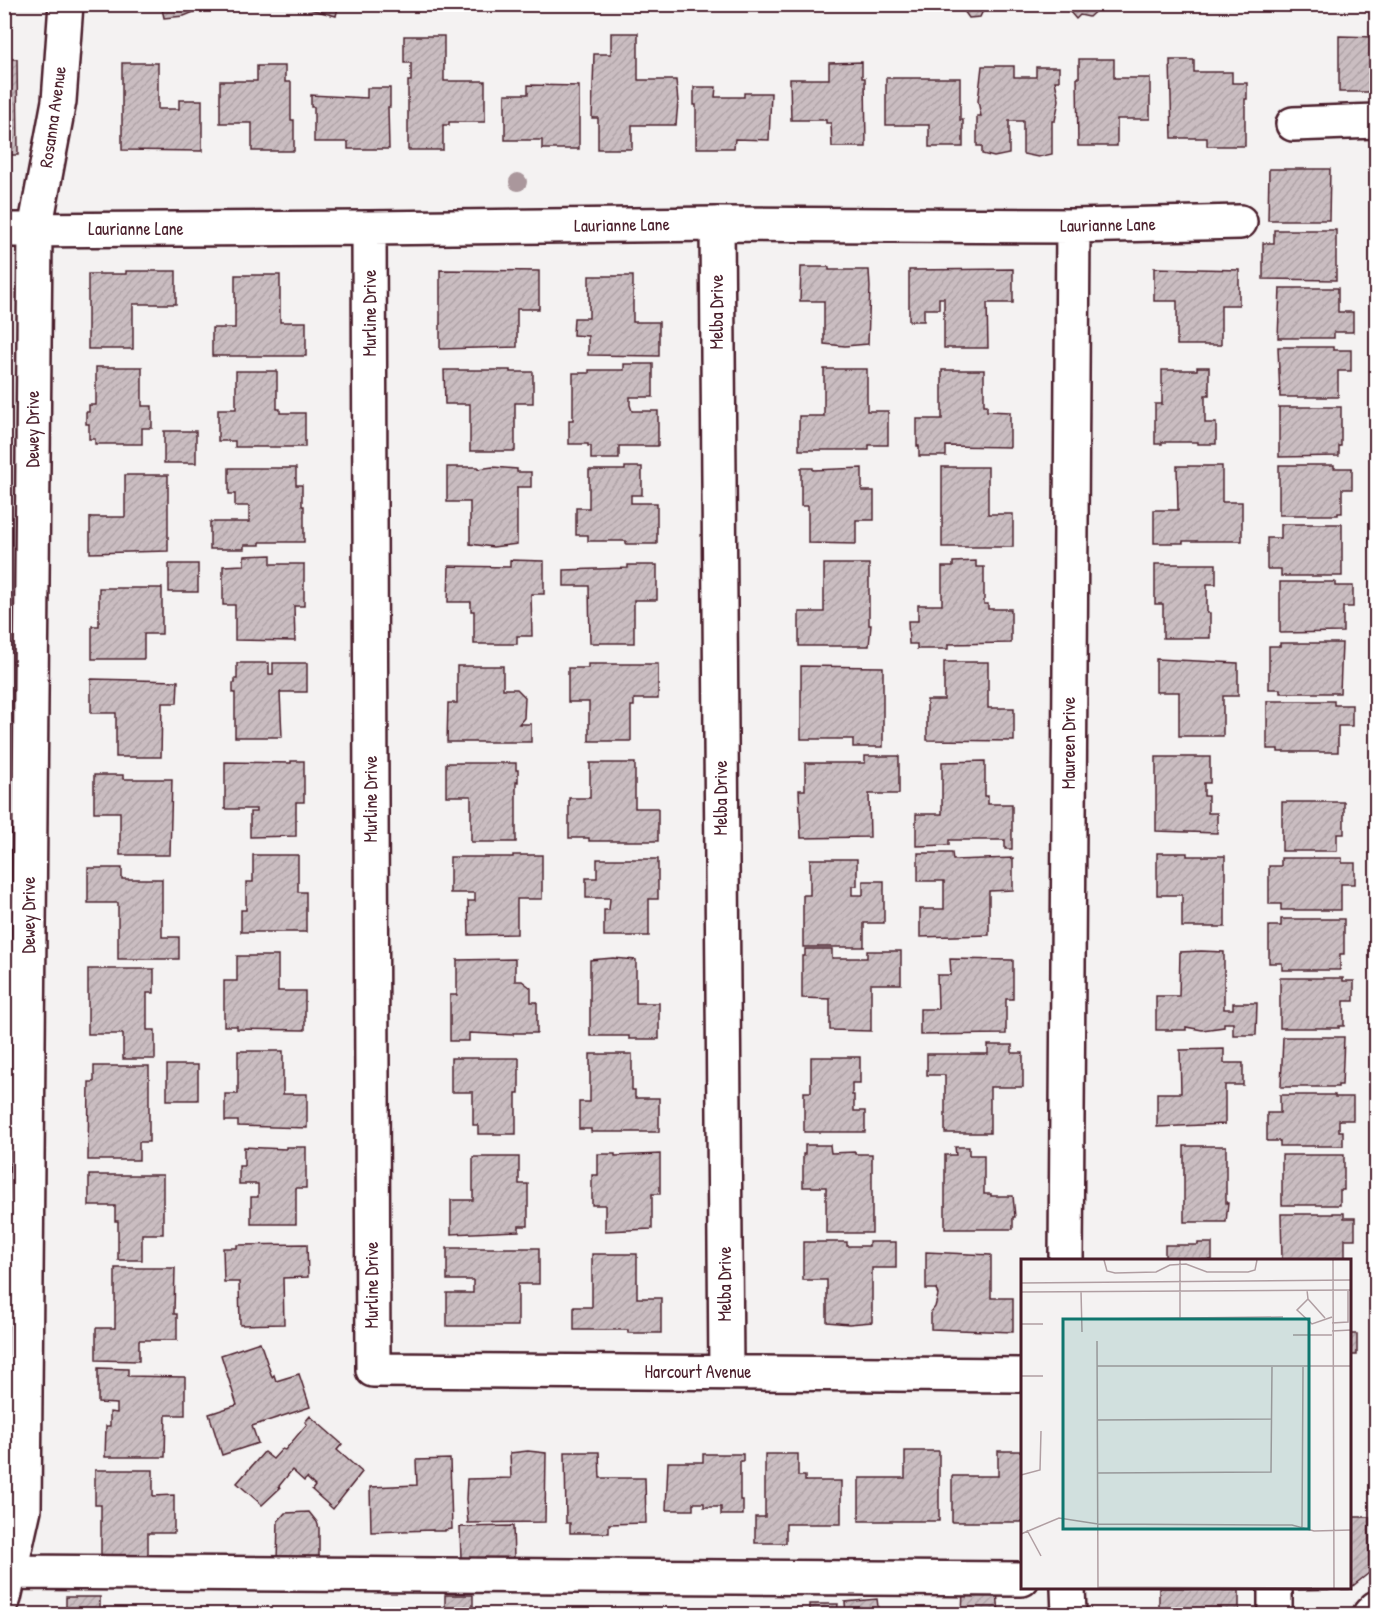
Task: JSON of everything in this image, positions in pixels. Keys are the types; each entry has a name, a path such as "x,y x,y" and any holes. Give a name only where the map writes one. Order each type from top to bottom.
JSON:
{"street":[{"name":"Rosanna Avenue","path":"20,230 59,101 66,4"},
{"path":"1293,124 1377,121"},
{"name":"Laurianne Lane","path":"20,230 717,224 1073,226 1240,222"},
{"name":"Melba Drive","path":"717,224 726,1372"},
{"name":"Maureen Drive","path":"1066,1259 1073,226"},
{"name":"Murline Drive","path":"369,228 373,1370"},
{"name":"Dewey Drive","path":"8,1585 24,1509 20,230"},
{"name":"Harcourt Avenue","path":"373,1370 1021,1375"},
{"path":"8,1585 1021,1579"},
{"path":"1068,1589 1069,1614"},
{"path":"1275,1589 1275,1614"},
{"path":"1370,1614 1377,1608"}],"building":[{"path":"161,4 200,4 201,9 184,16 164,18"},
{"path":"303,4 339,4 336,16 302,7"},
{"path":"959,4 986,4 980,17 969,18"},
{"path":"1063,4 1103,4 1089,17 1080,15 1076,19"},
{"path":"611,33 638,33 638,80 676,80 678,102 676,125 632,125 632,149 598,149 598,118 592,118 594,54 611,54"},
{"path":"404,36 444,36 444,81 485,81 485,122 449,122 449,125 443,125 443,150 408,150 408,81 411,81 411,63 404,63"},
{"path":"1339,36 1376,37 1376,92 1339,92"},
{"path":"4,59 17,59 18,155 4,155"},
{"path":"1079,59 1114,59 1114,78 1150,78 1150,119 1117,119 1117,146 1078,146"},
{"path":"1170,60 1194,60 1194,72 1232,72 1232,83 1247,83 1245,146 1207,146 1207,138 1172,138"},
{"path":"862,62 862,78 865,78 866,147 832,147 831,123 826,123 826,120 791,120 790,79 829,79 829,63"},
{"path":"122,63 158,63 158,109 179,109 179,100 202,100 202,151 122,150"},
{"path":"257,66 285,66 285,82 291,82 294,151 252,151 252,123 220,123 220,81 257,81"},
{"path":"982,66 1014,66 1014,77 1036,77 1036,67 1059,67 1059,81 1055,81 1059,100 1055,121 1052,121 1052,154 1038,157 1023,154 1023,121 1009,121 1009,154 994,157 982,154 982,146 977,146 977,116 981,116 978,101"},
{"path":"886,78 960,78 960,120 963,120 963,147 929,147 929,125 886,125"},
{"path":"528,85 579,86 579,149 542,149 542,140 505,140 505,94 528,94"},
{"path":"694,87 716,87 715,97 744,97 744,93 771,93 769,140 735,139 734,148 696,148"},
{"path":"367,88 390,88 389,149 348,149 348,142 314,142 314,107 311,107 311,95 367,98"},
{"path":"1269,169 1330,169 1329,220 1268,220"},
{"path":"1274,230 1336,230 1336,280 1263,279 1263,243 1274,243"},
{"path":"801,267 869,270 868,344 845,346 824,344 824,301 800,301"},
{"path":"1154,268 1239,270 1239,305 1221,305 1221,345 1177,345 1177,301 1154,301"},
{"path":"1013,269 1013,303 987,303 988,348 944,348 944,298 939,298 939,309 924,309 924,321 909,321 909,270"},
{"path":"440,270 539,271 539,309 517,309 517,347 440,349"},
{"path":"126,271 176,271 176,304 133,304 133,349 88,349 88,274 126,274"},
{"path":"235,275 280,275 280,322 306,322 306,356 212,356 212,328 235,328"},
{"path":"589,276 633,276 633,322 659,322 659,356 588,355 588,336 573,335 574,318 589,318"},
{"path":"1280,288 1338,288 1338,312 1353,312 1353,332 1334,332 1334,338 1278,338"},
{"path":"1278,347 1333,347 1333,350 1351,350 1351,371 1338,371 1338,397 1280,397"},
{"path":"624,364 653,364 653,397 630,397 630,405 632,411 658,411 658,446 619,446 619,459 591,459 591,446 569,444 569,420 573,420 573,373 589,373 589,370 624,370"},
{"path":"96,367 142,367 142,406 152,406 152,428 142,428 142,444 95,444 95,439 89,439 86,412 89,412 89,405 96,405"},
{"path":"1197,367 1209,367 1209,395 1205,395 1205,423 1216,423 1216,444 1162,442 1162,444 1155,444 1155,404 1162,404 1162,370 1197,370"},
{"path":"824,369 867,369 867,411 888,411 888,445 869,445 869,450 799,450 799,416 824,416"},
{"path":"444,370 533,372 533,403 515,403 515,451 470,451 470,404 445,404"},
{"path":"942,370 984,370 984,405 987,405 987,411 1010,412 1010,447 946,446 946,456 919,456 917,419 942,419"},
{"path":"236,371 277,371 277,409 280,409 280,413 305,413 305,447 235,447 235,441 218,441 218,409 236,409"},
{"path":"1279,407 1341,407 1339,456 1279,457"},
{"path":"164,431 196,431 196,463 164,463"},
{"path":"1279,465 1334,465 1334,468 1352,468 1352,489 1342,489 1342,513 1338,515 1279,515"},
{"path":"1177,466 1222,466 1222,502 1242,502 1242,541 1154,543 1154,510 1178,510"},
{"path":"447,467 478,467 478,469 493,467 517,469 517,472 531,472 531,487 517,487 517,544 493,547 470,544 470,502 447,502"},
{"path":"625,467 642,467 642,495 631,495 631,503 657,503 657,544 588,541 588,535 576,535 576,508 589,508 589,470 625,470"},
{"path":"942,467 988,467 988,514 1013,514 1013,547 942,547"},
{"path":"229,468 296,468 296,485 302,485 304,542 260,542 260,545 244,545 244,549 210,549 210,522 249,522 249,506 235,506 235,494 229,494"},
{"path":"801,468 813,468 813,470 862,468 862,491 874,491 874,520 856,520 856,544 808,543 808,506 801,506"},
{"path":"125,475 168,475 168,551 90,553 90,517 125,517"},
{"path":"1281,524 1342,524 1342,576 1281,576 1281,569 1267,569 1267,538 1281,538"},
{"path":"271,555 271,564 304,564 304,606 294,606 295,641 235,640 235,605 223,605 223,566 244,565 244,556"},
{"path":"510,560 544,561 544,594 531,594 532,636 517,636 517,644 474,644 474,611 471,611 471,602 448,602 449,566 510,567"},
{"path":"976,561 976,567 984,567 984,604 988,604 988,609 1011,609 1011,643 948,644 948,649 917,649 917,644 909,644 908,621 918,621 918,605 942,605 942,567 953,567 953,562"},
{"path":"169,564 198,564 198,592 169,592"},
{"path":"824,564 869,564 869,625 871,625 869,646 799,646 799,612 824,612"},
{"path":"1155,564 1216,564 1216,584 1207,584 1210,638 1163,638 1163,604 1155,604"},
{"path":"628,565 657,565 657,600 634,600 634,643 590,643 589,586 564,586 564,570 628,568"},
{"path":"1280,582 1335,582 1335,586 1353,586 1353,607 1343,607 1343,632 1280,633"},
{"path":"99,588 162,588 162,634 144,634 144,659 92,659 92,626 99,626"},
{"path":"1280,643 1342,643 1340,693 1280,693 1280,689 1269,689 1269,646 1280,646"},
{"path":"1156,659 1238,663 1238,696 1223,696 1223,736 1179,736 1179,692 1156,692"},
{"path":"944,662 988,662 988,708 1014,708 1014,741 927,740 927,700 944,700"},
{"path":"237,663 269,663 269,674 273,674 273,663 307,663 307,692 280,692 282,737 235,737 233,683 237,679"},
{"path":"588,664 658,664 658,699 634,699 634,706 631,706 631,741 589,741 589,702 568,702 568,668 588,668"},
{"path":"457,666 503,666 503,689 517,689 525,697 524,718 519,724 531,724 531,742 447,742 448,703 457,703"},
{"path":"801,666 883,667 883,747 853,747 853,739 801,739"},
{"path":"91,679 178,681 177,703 162,703 161,757 116,757 116,713 91,713"},
{"path":"1267,701 1334,701 1334,705 1352,705 1352,726 1338,726 1338,752 1278,752 1278,749 1267,749"},
{"path":"865,756 899,756 899,794 869,794 870,837 801,838 799,790 805,790 805,763 865,763"},
{"path":"1156,757 1210,757 1210,783 1204,783 1204,796 1208,796 1208,813 1217,813 1217,833 1156,831"},
{"path":"291,761 304,761 304,802 296,802 296,836 250,837 250,812 256,812 256,809 225,809 225,762 291,763"},
{"path":"985,761 985,796 988,796 988,804 1012,804 1012,849 1005,849 1005,840 949,840 949,845 916,846 916,814 942,814 942,762"},
{"path":"446,763 516,763 518,782 516,782 516,842 471,842 471,796 446,796"},
{"path":"590,763 635,763 635,808 658,808 658,841 589,841 589,838 569,838 569,798 590,798"},
{"path":"94,775 123,775 123,779 172,779 170,855 120,855 120,812 94,812"},
{"path":"1282,802 1344,802 1344,834 1337,834 1337,851 1282,851"},
{"path":"918,853 952,853 953,860 1013,858 1013,890 989,891 989,935 920,937 920,909 944,909 944,881 918,881"},
{"path":"1157,853 1225,856 1225,927 1182,927 1182,895 1157,895"},
{"path":"253,855 298,855 298,892 306,892 306,932 241,932 241,910 246,910 246,882 253,882"},
{"path":"513,855 542,855 542,899 517,899 517,934 469,935 468,901 475,901 475,893 450,893 450,857 513,857"},
{"path":"1281,858 1342,858 1342,863 1355,863 1355,884 1341,884 1341,910 1281,910 1281,904 1269,904 1269,866 1281,866"},
{"path":"597,859 658,859 658,899 649,899 649,936 604,936 604,910 609,910 610,898 586,898 586,878 597,878"},
{"path":"810,859 857,859 857,886 852,886 852,895 863,895 863,881 884,881 884,923 864,923 864,947 803,947 803,895 810,895"},
{"path":"88,868 122,868 122,879 162,879 162,937 179,937 179,959 118,959 118,903 88,903"},
{"path":"1281,919 1344,919 1344,954 1340,954 1340,970 1282,970 1282,963 1269,963 1269,926 1281,926"},
{"path":"805,949 832,949 832,958 867,958 867,951 901,951 901,984 871,984 871,1031 830,1030 830,999 802,998 802,956 805,956"},
{"path":"1180,952 1224,952 1224,1009 1233,1009 1233,1003 1257,1003 1256,1035 1233,1035 1233,1023 1224,1023 1224,1027 1202,1030 1186,1027 1186,1030 1156,1030 1156,996 1179,996"},
{"path":"237,956 278,956 278,991 305,991 305,1030 237,1029 237,1026 224,1026 224,981 237,981"},
{"path":"613,958 636,960 636,1003 659,1003 659,1039 590,1036 590,960"},
{"path":"515,959 515,981 522,981 531,988 531,1002 537,1002 537,1033 513,1033 513,1035 469,1033 469,1041 450,1041 450,995 457,995 457,960"},
{"path":"950,959 1013,960 1013,999 1006,999 1006,1034 920,1035 920,1009 938,1009 937,975 951,975"},
{"path":"88,969 154,969 154,993 147,993 147,1030 155,1030 155,1059 123,1059 123,1034 88,1034"},
{"path":"1280,978 1343,978 1343,981 1354,981 1354,1001 1344,1001 1344,1026 1339,1026 1339,1028 1280,1028"},
{"path":"1283,1037 1344,1037 1342,1085 1338,1087 1281,1087"},
{"path":"988,1045 1012,1045 1012,1053 1023,1053 1023,1087 990,1087 990,1133 945,1133 945,1075 927,1075 927,1054 988,1054"},
{"path":"1224,1049 1224,1063 1243,1063 1243,1085 1225,1085 1225,1124 1157,1127 1157,1093 1181,1093 1180,1050"},
{"path":"238,1051 283,1051 283,1094 307,1094 307,1128 238,1126 238,1121 225,1121 225,1094 238,1094"},
{"path":"590,1054 632,1054 632,1090 635,1090 635,1098 659,1098 659,1132 591,1132 591,1129 579,1129 579,1102 590,1102"},
{"path":"811,1057 860,1057 860,1083 852,1083 852,1095 854,1095 854,1111 865,1111 865,1132 804,1132 804,1092 811,1092"},
{"path":"451,1058 519,1058 516,1134 478,1134 478,1125 473,1125 473,1092 451,1092"},
{"path":"167,1065 198,1065 198,1100 167,1100"},
{"path":"94,1066 149,1066 149,1142 139,1142 139,1160 88,1160 89,1082 94,1082"},
{"path":"1280,1095 1353,1097 1353,1120 1339,1120 1339,1131 1343,1131 1343,1146 1280,1146 1280,1141 1267,1141 1267,1113 1280,1113"},
{"path":"805,1145 830,1145 831,1153 872,1154 872,1233 826,1233 826,1187 803,1187"},
{"path":"1184,1146 1226,1146 1226,1203 1228,1203 1226,1222 1184,1222"},
{"path":"244,1147 286,1149 286,1147 306,1147 306,1188 296,1188 296,1224 251,1224 251,1197 258,1197 258,1184 239,1184 239,1166 244,1166"},
{"path":"955,1147 969,1147 969,1155 984,1155 984,1194 1013,1196 1015,1217 1013,1217 1013,1229 945,1229 945,1155 956,1155"},
{"path":"598,1154 615,1154 615,1156 660,1154 660,1194 652,1194 652,1229 605,1231 605,1205 592,1205 592,1175 598,1175"},
{"path":"1282,1155 1344,1155 1344,1190 1340,1190 1340,1205 1282,1205"},
{"path":"473,1157 519,1157 519,1184 528,1184 528,1226 519,1226 519,1231 451,1234 451,1200 473,1200"},
{"path":"89,1175 163,1175 163,1234 142,1234 142,1260 118,1260 118,1221 115,1221 115,1206 89,1206"},
{"path":"1344,1213 1344,1218 1355,1218 1355,1239 1345,1239 1345,1259 1282,1259 1281,1214"},
{"path":"803,1242 847,1242 847,1246 869,1246 869,1242 896,1242 896,1268 872,1268 872,1322 849,1324 827,1322 827,1280 803,1280"},
{"path":"1198,1243 1212,1243 1212,1259 1165,1259 1165,1245 1198,1245"},
{"path":"307,1244 308,1277 283,1278 284,1324 240,1325 239,1282 224,1282 223,1248 237,1248 237,1245"},
{"path":"447,1248 539,1248 539,1284 518,1284 518,1326 447,1326 447,1293 473,1293 473,1280 447,1280"},
{"path":"926,1252 991,1255 991,1298 1013,1298 1013,1332 931,1329 931,1312 938,1295 936,1289 926,1289"},
{"path":"592,1254 637,1254 637,1298 661,1298 661,1333 628,1333 628,1330 574,1330 574,1307 592,1307"},
{"path":"115,1268 175,1268 174,1314 177,1314 177,1340 139,1340 139,1361 96,1360 96,1328 115,1328"},
{"path":"1351,1334 1357,1334 1357,1355 1351,1355"},
{"path":"260,1342 272,1377 274,1375 276,1381 299,1374 310,1407 252,1426 258,1443 222,1455 209,1414 237,1405 221,1355"},
{"path":"98,1368 128,1369 128,1376 185,1377 185,1415 166,1415 165,1457 105,1457 106,1426 110,1426 110,1412 117,1413 117,1404 98,1403"},
{"path":"310,1416 342,1444 337,1450 362,1472 333,1509 312,1490 315,1486 307,1478 304,1481 292,1470 279,1486 280,1488 262,1505 237,1483 264,1452 273,1459 282,1449 285,1450 307,1424 305,1422"},
{"path":"528,1451 546,1453 545,1522 468,1523 467,1479 511,1478 510,1453"},
{"path":"905,1451 939,1451 939,1521 859,1521 859,1478 905,1478"},
{"path":"998,1451 1021,1451 1021,1522 952,1522 952,1476 998,1476"},
{"path":"565,1452 599,1452 600,1478 645,1478 646,1523 609,1524 609,1533 570,1533 570,1523 566,1523"},
{"path":"703,1454 743,1454 743,1461 740,1461 740,1500 743,1500 743,1515 721,1515 721,1507 704,1507 704,1503 693,1503 693,1510 666,1510 668,1462 703,1462"},
{"path":"765,1454 798,1454 798,1476 805,1476 805,1481 841,1481 841,1524 786,1524 786,1543 755,1543 755,1517 765,1517"},
{"path":"450,1459 452,1529 371,1532 370,1487 417,1485 416,1460"},
{"path":"95,1470 153,1470 153,1496 174,1495 174,1533 148,1533 148,1560 101,1561 101,1505 95,1505"},
{"path":"309,1512 319,1528 319,1561 277,1561 278,1521 285,1513"},
{"path":"1351,1517 1369,1517 1369,1573 1351,1587"},
{"path":"513,1526 514,1558 461,1559 460,1527"},
{"path":"1159,1589 1239,1590 1239,1611 1159,1611"},
{"path":"1296,1589 1349,1589 1296,1590"},
{"path":"963,1591 997,1591 999,1614 962,1614"},
{"path":"445,1595 473,1595 473,1614 445,1614"},
{"path":"66,1597 100,1597 100,1614 66,1614"},
{"path":"877,1599 879,1614 846,1614 845,1602"},
{"path":"810,1604 838,1604 837,1614 810,1614"},
{"path":"671,1608 708,1609 708,1614 671,1614"},
{"path":"595,1609 595,1614 547,1614 547,1610"}]}
